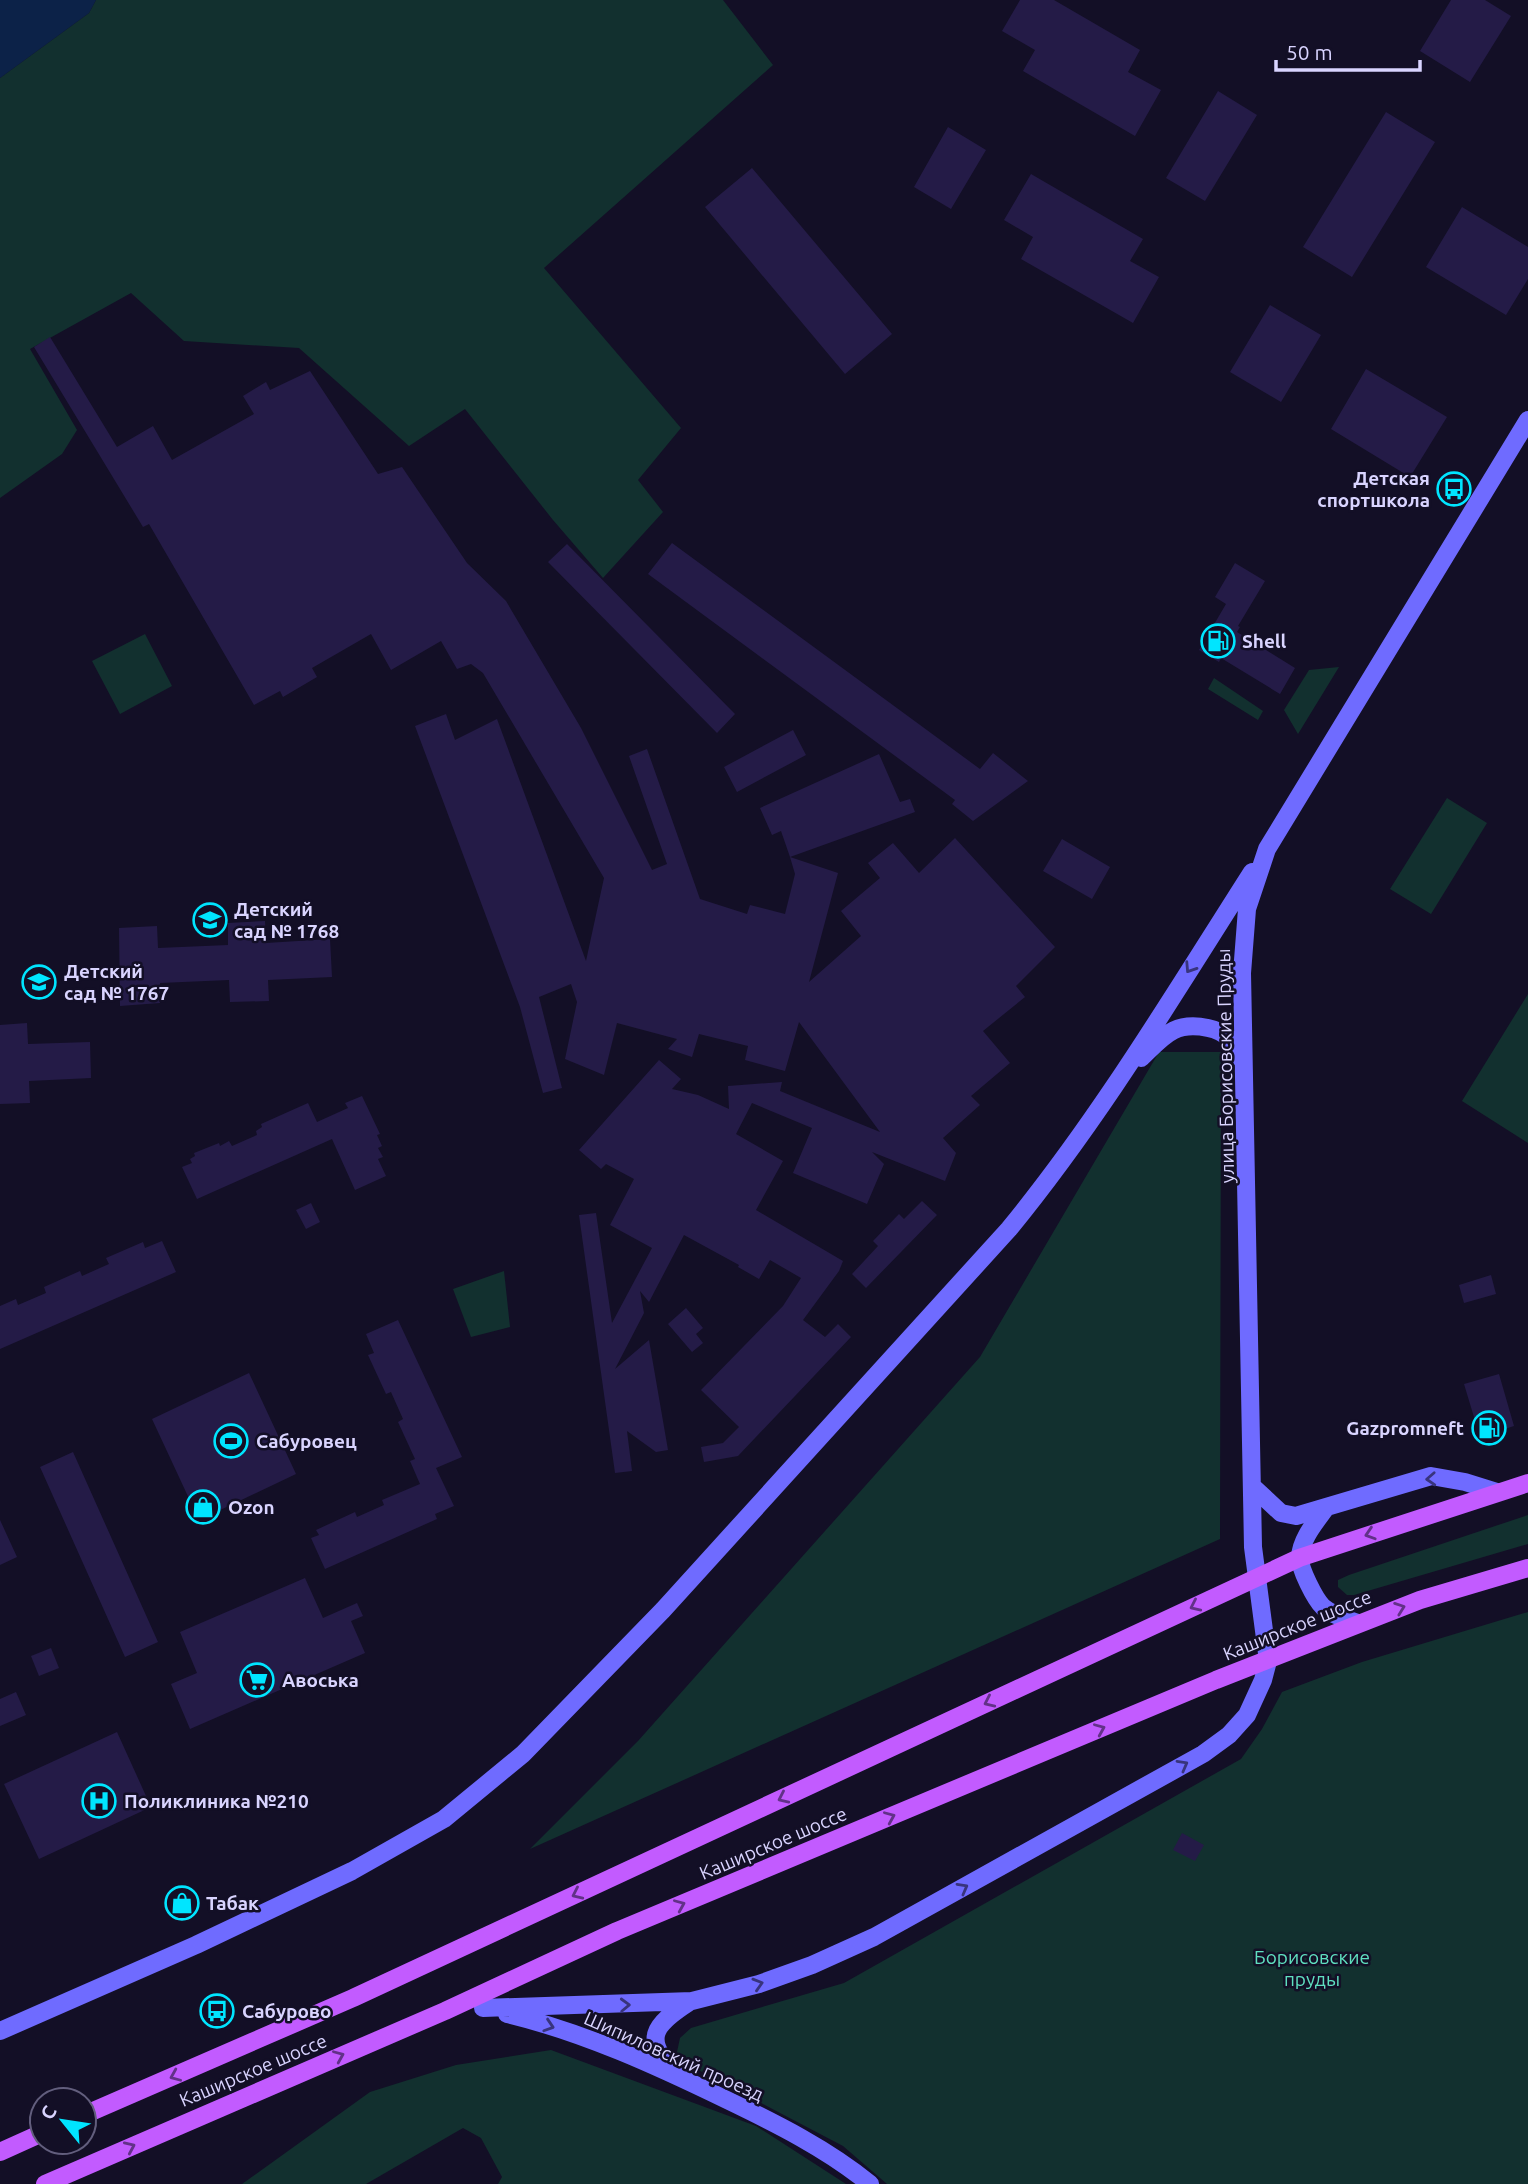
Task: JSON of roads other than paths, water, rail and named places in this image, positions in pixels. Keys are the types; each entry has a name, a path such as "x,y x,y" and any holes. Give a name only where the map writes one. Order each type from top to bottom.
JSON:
{"main road":[{"name":"улица Борисовские Пруды","path":"1268,1661 1253,1547 1242,973 1247,909 1267,849 1528,420"},
{"path":"0,2031 196,1945 352,1871 444,1819 523,1754 663,1610 1009,1229 1065,1158 1121,1077 1267,849"},
{"path":"1121,1077 1161,1038 1191,1025 1218,1030 1234,1041 1245,1069"},
{"path":"1252,1486 1281,1513 1296,1516 1431,1476 1465,1482 1497,1492"},
{"name":"Каширское шоссе","path":"98,2109 353,1998 1299,1558 1528,1483"},
{"path":"1325,1509 1307,1534 1299,1558 1305,1577 1322,1606 1358,1623"},
{"name":"Каширское шоссе","path":"45,2184 445,2011 617,1931 1216,1680 1420,1600 1528,1568"},
{"path":"483,2008 692,2001 759,1984 812,1965 874,1937 1203,1754 1229,1735 1247,1715 1263,1680 1268,1661"},
{"path":"680,2077 663,2060 655,2037 657,2028 668,2015 692,2001"},
{"name":"Шипиловский проезд","path":"445,2011 483,2008 563,2030 680,2077 788,2129 843,2162 870,2184"},
{"path":"0,2152 28,2139"}],"water":[{"path":"0,0 96,0 89,13 0,78"}],"place":[{"name":"Детская спортшкола","path":"1454,489"},
{"name":"Shell","path":"1218,641"},
{"name":"Детский сад № 1768","path":"210,920"},
{"name":"Детский сад № 1767","path":"39,982"},
{"name":"Gazpromneft","path":"1489,1428"},
{"name":"Сабуровец","path":"231,1441"},
{"name":"Ozon","path":"203,1507"},
{"name":"Авоська","path":"257,1680"},
{"name":"Поликлиника №210","path":"99,1801"},
{"name":"Табак","path":"182,1903"},
{"name":"Сабурово","path":"217,2011"}],"park label":[{"name":"Борисовские пруды","path":"1312,1968"}]}
